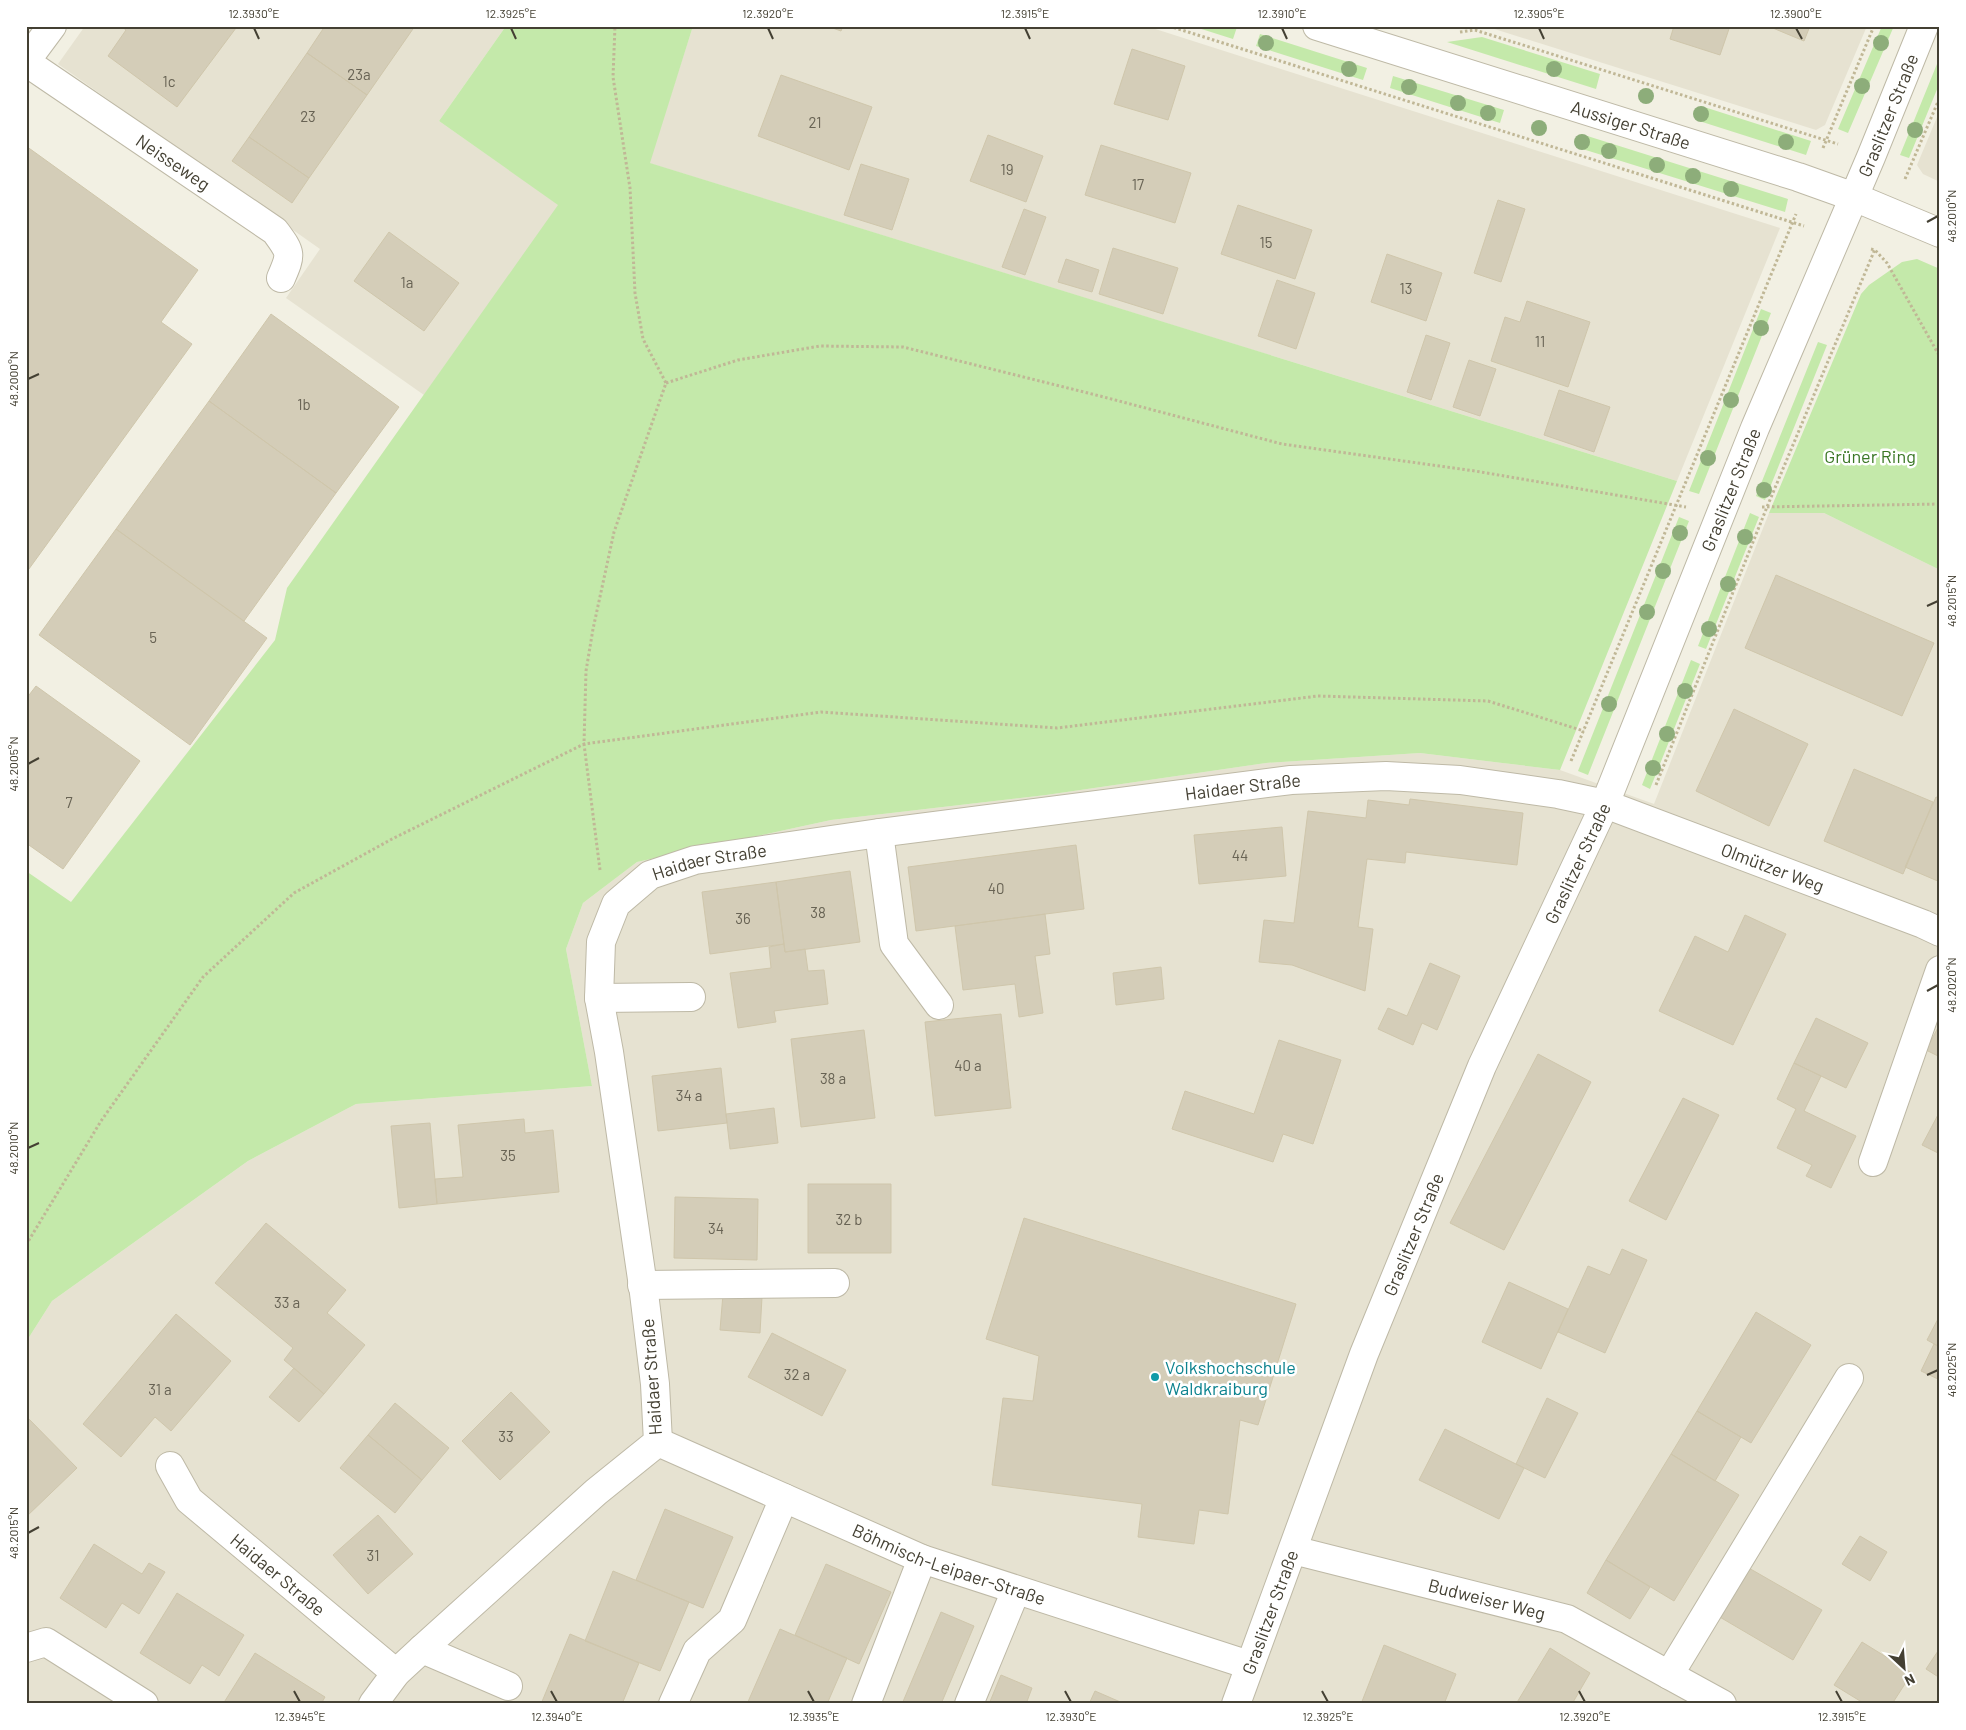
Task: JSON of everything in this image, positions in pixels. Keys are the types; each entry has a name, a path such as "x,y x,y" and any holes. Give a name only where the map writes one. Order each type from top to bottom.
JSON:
{"street":[{"name":"Neisseweg","path":"52,26 26,61 275,231 288,248 289,260 282,278"},
{"name":"Aussiger Straße","path":"1317,26 1809,181 1854,197 1940,233"},
{"name":"Graslitzer Straße","path":"1236,1704 1364,1354 1482,1066 1605,804 1755,428 1854,197 1924,26"},
{"name":"Haidaer Straße","path":"373,1704 396,1673 422,1649 596,1492 658,1442 655,1384 642,1285 612,1072 599,998 601,942 616,904 650,874 695,860 1291,780 1386,776 1460,780 1558,794 1605,804"},
{"name":"Olmützer Weg","path":"1605,804 1940,932"},
{"path":"879,834 894,944 939,1005"},
{"path":"1873,1162 1940,970"},
{"path":"599,998 691,997"},
{"path":"642,1285 835,1283"},
{"path":"1669,1675 1849,1378"},
{"name":"Böhmisch-Leipaer-Straße","path":"658,1442 922,1559 1249,1665"},
{"name":"Haidaer Straße","path":"170,1466 189,1500 396,1673"},
{"path":"673,1704 697,1651 732,1620 784,1498"},
{"name":"Budweiser Weg","path":"1293,1550 1567,1619 1722,1704"},
{"path":"866,1704 922,1559"},
{"path":"969,1704 1016,1590"},
{"path":"26,1648 46,1642 144,1704"},
{"path":"422,1649 508,1686"}],"path":[{"path":"616,26 612,77 630,188 635,293 643,339 666,383 614,532 586,671 584,744 598,862 604,882 616,904"},
{"path":"1169,26 1793,222 1875,250 1887,263 1940,357"},
{"path":"1558,794 1874,26"},
{"path":"1456,32 1475,30 1826,140 1909,170"},
{"path":"1643,817 1767,507 1940,97"},
{"path":"666,383 738,360 820,346 903,348 1100,396 1282,444 1475,471 1676,507 1722,509 1940,504"},
{"path":"26,1245 101,1121 203,977 294,894 392,840 584,744 821,712 1057,728 1318,696 1488,701 1584,730"}],"shaded area":[{"path":"85,26 506,26 439,121 559,205 424,395 286,298 320,249 58,64"},
{"path":"693,26 1146,26 1780,228 1677,481 649,163"},
{"path":"1485,26 1867,26 1825,125 1816,130"},
{"path":"1940,110 1940,182 1923,174 1917,165"},
{"path":"1769,513 1824,513 1940,570 1940,1704 26,1704 26,1342 52,1301 248,1161 356,1104 592,1086 566,949 583,903 637,862 831,820 1046,795 1266,763 1420,753 1560,770 1654,804"}],"green space":[{"path":"506,26 693,26 650,163 1677,481 1560,770 1420,753 1266,763 1046,795 831,820 637,862 583,903 566,949 592,1086 356,1104 248,1161 52,1301 26,1342 26,871 71,902 275,640 287,588 558,205 439,121"},
{"path":"1192,26 1236,26 1237,27 1233,39"},
{"path":"1882,26 1894,26 1848,133 1838,129"},
{"path":"1260,34 1367,68 1363,80 1256,46"},
{"path":"1482,37 1600,74 1596,89 1447,42"},
{"path":"1937,64 1940,65 1940,82 1909,158 1900,155"},
{"path":"1393,76 1504,110 1500,123 1390,88"},
{"path":"1701,106 1811,141 1806,155 1696,120"},
{"path":"1581,134 1788,199 1785,212 1576,147"},
{"name":"Grüner Ring","path":"1917,259 1940,269 1940,570 1824,513 1769,513 1861,294 1869,285 1902,262"},
{"path":"1761,309 1771,313 1699,494 1689,491"},
{"path":"1818,342 1827,345 1765,500 1756,496"},
{"path":"1750,513 1759,517 1706,649 1698,646"},
{"path":"1679,517 1689,521 1588,775 1578,771"},
{"path":"1691,660 1700,664 1650,789 1642,785"}],"building":[{"path":"121,26 234,26 236,28 177,107 108,56 126,30"},
{"path":"325,26 415,26 367,95 307,53"},
{"path":"827,26 843,26 841,31"},
{"path":"1674,26 1730,26 1720,55 1670,39"},
{"path":"1768,26 1810,26 1804,41"},
{"path":"1132,49 1185,66 1168,120 1114,104"},
{"path":"307,53 367,95 309,178 249,137"},
{"path":"781,75 872,107 849,170 758,136"},
{"path":"988,135 1043,156 1026,202 970,181"},
{"path":"249,137 309,178 292,203 232,161"},
{"path":"1101,145 1191,173 1175,223 1085,195"},
{"path":"26,146 198,270 161,322 192,344 26,573"},
{"path":"861,164 909,179 892,230 844,215"},
{"path":"1498,200 1525,209 1501,282 1474,273"},
{"path":"1238,205 1312,230 1295,279 1221,254"},
{"path":"1024,209 1046,217 1025,275 1002,267"},
{"path":"389,232 459,283 424,331 354,281"},
{"path":"1113,248 1178,268 1163,314 1099,294"},
{"path":"1387,254 1442,273 1426,321 1371,302"},
{"path":"1066,259 1099,270 1092,292 1058,282"},
{"path":"1277,280 1315,293 1296,349 1258,336"},
{"path":"1527,301 1590,322 1568,387 1491,361 1505,317 1520,322"},
{"path":"271,314 399,407 336,493 209,401"},
{"path":"1426,335 1450,343 1431,400 1407,392"},
{"path":"1469,360 1496,369 1480,416 1453,407"},
{"path":"1559,390 1610,407 1594,452 1544,435"},
{"path":"209,401 336,493 244,621 116,529"},
{"path":"116,529 267,638 190,745 39,635"},
{"path":"1776,575 1934,643 1902,716 1745,648"},
{"path":"36,686 140,761 63,869 26,843 26,699"},
{"path":"1734,709 1808,744 1769,826 1696,791"},
{"path":"1854,769 1933,802 1903,874 1824,841"},
{"path":"1936,797 1940,798 1940,882 1905,867"},
{"path":"1410,799 1523,813 1517,865 1406,852 1405,863 1367,859 1358,927 1373,929 1365,991 1292,965 1259,962 1264,920 1294,923 1308,811 1366,818 1368,800 1409,805"},
{"path":"1282,827 1286,876 1199,884 1194,835"},
{"path":"1076,845 1084,909 916,931 908,867"},
{"path":"850,871 860,942 785,952 776,882"},
{"path":"776,882 784,944 710,954 702,892"},
{"path":"1045,914 1050,954 1035,956 1043,1013 1019,1017 1015,984 963,990 955,926"},
{"path":"1745,915 1786,934 1733,1045 1659,1011 1695,936 1728,952"},
{"path":"784,944 785,952 805,949 808,971 824,970 828,1004 774,1011 776,1022 738,1028 730,973 771,968 769,947"},
{"path":"1430,963 1460,976 1437,1030 1422,1023 1413,1045 1378,1029 1388,1008 1407,1016"},
{"path":"1161,967 1164,999 1116,1005 1113,973"},
{"path":"1001,1014 1011,1108 935,1116 925,1022"},
{"path":"1816,1018 1868,1043 1846,1088 1794,1063"},
{"path":"1940,1024 1940,1057 1926,1050"},
{"path":"864,1030 875,1118 801,1127 791,1039"},
{"path":"1279,1040 1341,1060 1313,1144 1283,1134 1273,1162 1172,1129 1185,1091 1254,1114"},
{"path":"1538,1054 1591,1082 1504,1250 1450,1223"},
{"path":"1794,1063 1821,1076 1804,1111 1856,1136 1831,1188 1806,1176 1812,1165 1777,1148 1796,1109 1777,1099"},
{"path":"721,1068 727,1123 658,1131 652,1076"},
{"path":"1683,1098 1719,1115 1666,1220 1629,1201"},
{"path":"774,1108 778,1143 730,1149 726,1114"},
{"path":"1940,1111 1940,1154 1922,1145"},
{"path":"524,1119 525,1133 553,1130 559,1192 437,1204 435,1179 463,1177 458,1125"},
{"path":"430,1123 437,1204 399,1208 391,1126"},
{"path":"808,1184 891,1184 891,1253 808,1253"},
{"path":"675,1197 758,1199 757,1260 674,1258"},
{"name":"Volkshochschule Waldkraiburg","path":"1024,1218 1296,1304 1258,1425 1240,1420 1228,1514 1199,1510 1194,1544 1138,1537 1142,1504 992,1485 1003,1398 1033,1401 1039,1356 986,1339"},
{"path":"266,1223 346,1290 327,1313 365,1345 324,1394 284,1360 293,1348 215,1283"},
{"path":"1622,1249 1647,1260 1605,1353 1558,1332 1588,1266 1610,1275"},
{"path":"1509,1282 1568,1309 1541,1369 1482,1342"},
{"path":"723,1294 762,1297 760,1333 720,1330"},
{"path":"1756,1312 1811,1345 1751,1443 1697,1411"},
{"path":"176,1314 231,1361 171,1431 155,1417 121,1457 83,1424"},
{"path":"1940,1315 1940,1347 1927,1340"},
{"path":"772,1333 846,1370 822,1416 748,1377"},
{"path":"1934,1344 1940,1347 1940,1380 1921,1371"},
{"path":"294,1368 324,1394 299,1422 269,1397"},
{"path":"511,1392 550,1432 500,1480 462,1441"},
{"path":"1547,1398 1578,1413 1545,1478 1516,1464"},
{"path":"395,1403 449,1448 422,1480 368,1435"},
{"path":"1697,1411 1741,1437 1715,1481 1671,1454"},
{"path":"26,1416 77,1468 26,1517"},
{"path":"1445,1429 1524,1468 1499,1519 1419,1480"},
{"path":"368,1435 422,1480 395,1513 340,1468"},
{"path":"1671,1454 1739,1495 1674,1601 1606,1560"},
{"path":"665,1509 733,1537 703,1608 636,1580"},
{"path":"378,1515 413,1554 368,1594 333,1555"},
{"path":"1860,1536 1887,1552 1870,1581 1842,1564"},
{"path":"94,1544 142,1574 149,1563 165,1572 139,1614 122,1603 106,1628 60,1598"},
{"path":"1606,1560 1650,1587 1630,1619 1587,1593"},
{"path":"826,1564 891,1592 859,1664 795,1635"},
{"path":"1747,1567 1822,1610 1793,1660 1718,1616"},
{"path":"613,1571 689,1602 660,1671 585,1641"},
{"path":"177,1593 244,1635 219,1676 202,1665 190,1684 140,1653"},
{"path":"941,1612 974,1626 941,1704 902,1704"},
{"path":"780,1629 847,1658 827,1704 747,1704"},
{"path":"570,1634 639,1663 622,1704 541,1704"},
{"path":"1862,1642 1912,1673 1892,1704 1865,1704 1834,1685"},
{"path":"1384,1645 1456,1674 1444,1704 1361,1704"},
{"path":"1550,1648 1590,1673 1572,1704 1516,1704"},
{"path":"1940,1648 1940,1678 1926,1669"},
{"path":"255,1653 325,1697 321,1704 223,1704"},
{"path":"1001,1675 1032,1688 1026,1704 989,1704"},
{"path":"1095,1691 1125,1704 1089,1704"}],"place":[{"name":"Volkshochschule Waldkraiburg","path":"1155,1377"}]}
